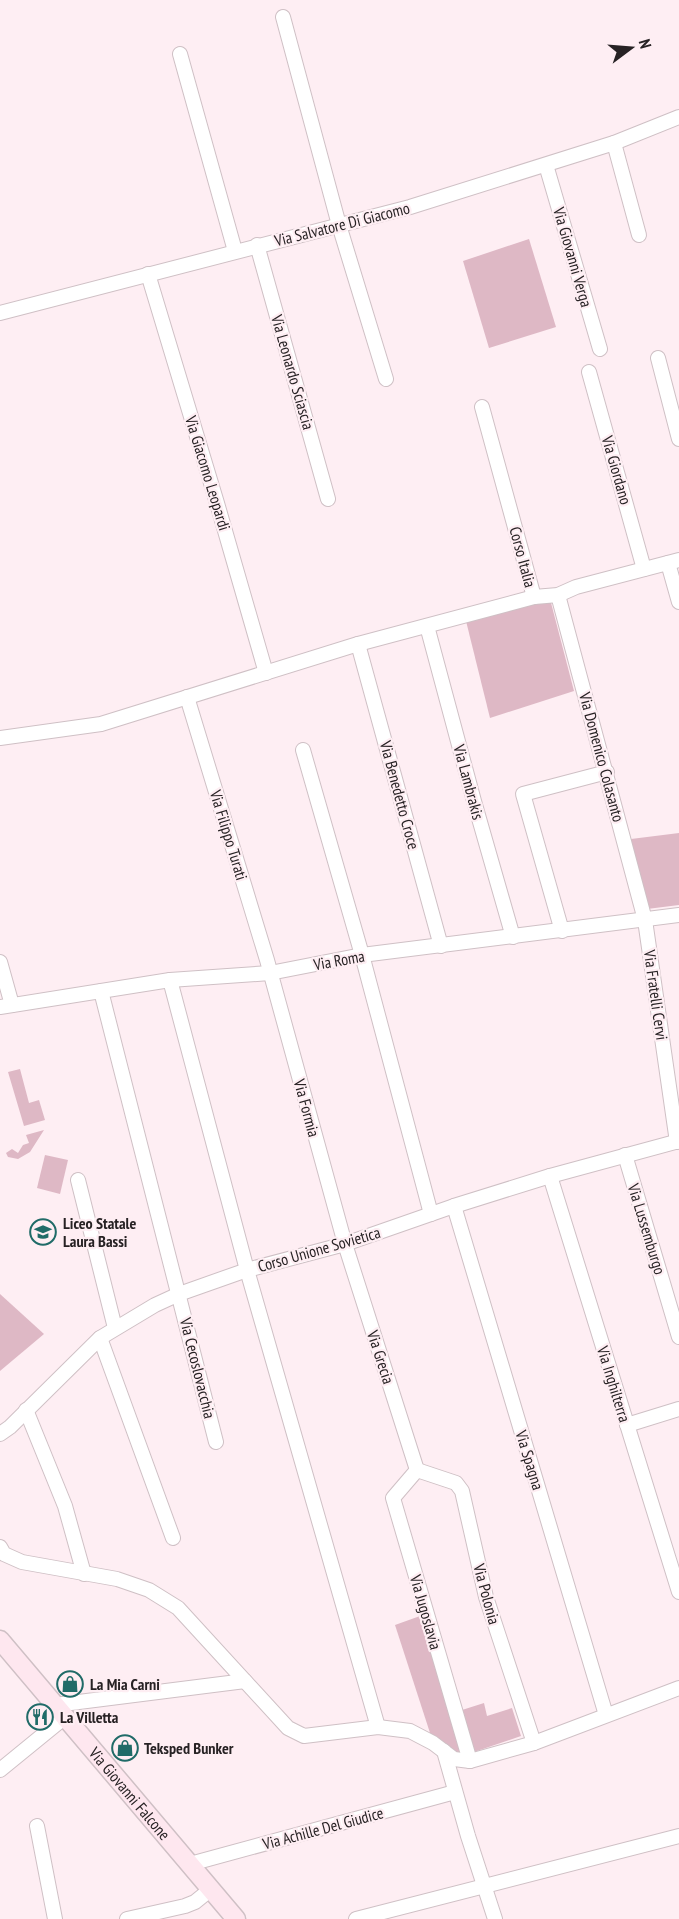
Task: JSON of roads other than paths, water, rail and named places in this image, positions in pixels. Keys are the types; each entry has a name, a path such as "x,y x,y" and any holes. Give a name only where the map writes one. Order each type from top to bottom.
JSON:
{"main road":[{"name":"Via Giovanni Falcone","path":"0,1640 236,1919"}],"street":[{"path":"283,17 339,225 386,379"},
{"path":"180,54 236,251"},
{"name":"Via Salvatore Di Giacomo","path":"0,313 410,207 614,143 679,119"},
{"path":"614,143 639,235"},
{"name":"Via Giovanni Verga","path":"546,165 600,349"},
{"name":"Via Leonardo Sciascia","path":"257,245 328,499"},
{"name":"Via Giacomo Leopardi","path":"148,274 266,673"},
{"path":"658,358 679,439"},
{"name":"Via Giordano","path":"589,372 644,569"},
{"name":"Corso Italia","path":"482,407 534,597 558,594 576,587 674,561"},
{"path":"674,561 679,602"},
{"name":"Via Domenico Colasanto","path":"558,594 645,920"},
{"path":"0,738 101,724 358,644 534,597"},
{"name":"Via Lambrakis","path":"427,626 513,937"},
{"name":"Via Benedetto Croce","path":"358,644 441,946"},
{"name":"Via Filippo Turati","path":"187,697 270,973"},
{"path":"303,750 362,955 431,1214"},
{"path":"562,931 523,794 607,772"},
{"name":"Via Roma","path":"6,1006 170,981 270,973 362,955 679,915"},
{"name":"Via Fratelli Cervi","path":"645,920 678,1142"},
{"path":"0,962 6,1006"},
{"name":"Via Formia","path":"270,973 345,1244"},
{"path":"170,981 247,1270 378,1727"},
{"name":"Via Cecoslovacchia","path":"101,992 216,1442"},
{"name":"Corso Unione Sovietica","path":"0,1434 10,1427 100,1338 154,1305 179,1294 247,1270 345,1244 550,1176 678,1142"},
{"name":"Via Lussemburgo","path":"625,1155 679,1337"},
{"name":"Via Inghilterra","path":"550,1176 679,1592"},
{"path":"78,1180 115,1328"},
{"name":"Via Spagna","path":"454,1206 606,1715"},
{"name":"Via Grecia","path":"345,1244 417,1470"},
{"path":"100,1338 173,1539"},
{"path":"627,1425 679,1409"},
{"path":"26,1410 65,1506 84,1574"},
{"name":"Via Polonia","path":"417,1470 456,1483 462,1491 486,1598 534,1743"},
{"name":"Via Jugoslavia","path":"417,1470 393,1498 470,1761"},
{"path":"0,1547 4,1554 22,1562 117,1579 149,1590 178,1608 288,1728 304,1736 378,1727 410,1731 434,1743 454,1759 470,1761 534,1743 679,1688"},
{"path":"0,1770 60,1711 245,1681"},
{"path":"444,1751 495,1919"},
{"name":"Via Achille Del Giudice","path":"190,1864 455,1792"},
{"path":"37,1826 55,1919"},
{"path":"356,1919 679,1836"},
{"path":"127,1919 149,1917 186,1906 211,1889"}],"place":[{"name":"Liceo Statale Laura Bassi","path":"43,1232"},
{"name":"La Mia Carni","path":"70,1684"},
{"name":"La Villetta","path":"40,1717"},
{"name":"Teksped Bunker","path":"125,1748"}]}
